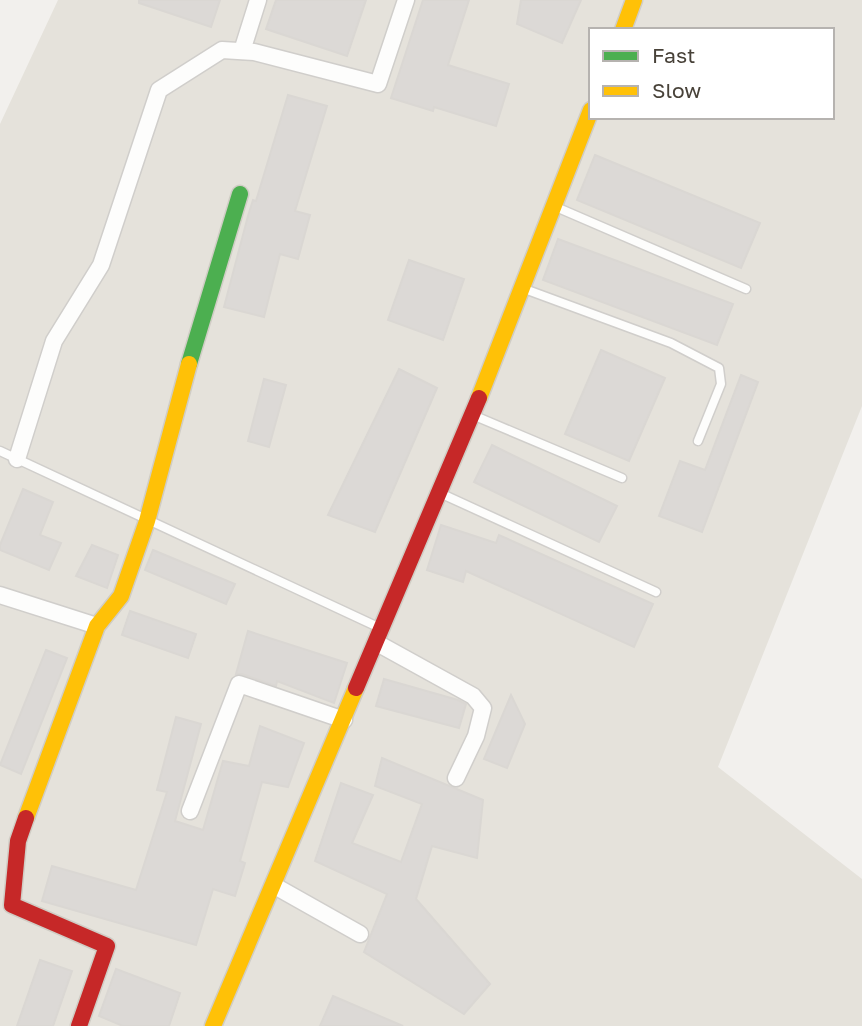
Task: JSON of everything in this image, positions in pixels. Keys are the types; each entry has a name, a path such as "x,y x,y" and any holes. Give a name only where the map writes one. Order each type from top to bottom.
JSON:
{"street":[{"path":"242,51 258,0"},
{"path":"17,459 54,341 101,265 159,90 222,50 254,52 378,84 406,0"},
{"path":"624,28 635,0"},
{"path":"213,1026 440,493 589,115"},
{"path":"79,1026 107,946 12,905 18,841 97,626 121,596 147,521 195,338 240,194"},
{"path":"0,595 97,626"},
{"path":"380,636 473,696 484,709 476,736 456,778"},
{"path":"190,811 239,684 344,720"},
{"path":"273,885 360,934"}],"lane":[{"path":"552,206 746,289"},
{"path":"521,288 671,343 719,368 721,384 698,442"},
{"path":"472,415 622,478"},
{"path":"0,452 380,636"},
{"path":"440,493 656,592"}],"shaded area":[{"path":"58,0 862,0 862,406 718,767 862,879 862,1026 0,1026 0,124"}],"building":[{"path":"139,0 220,0 211,27 139,3"},
{"path":"276,0 366,0 347,56 266,29"},
{"path":"423,0 469,0 448,65 509,84 496,126 434,107 433,111 391,98"},
{"path":"521,0 581,0 562,43 517,24"},
{"path":"288,95 327,106 295,211 310,215 298,259 280,254 264,317 224,307 248,216 253,200 256,201"},
{"path":"595,155 760,223 741,268 577,200"},
{"path":"558,239 733,304 717,345 543,280"},
{"path":"409,260 464,279 443,340 388,320"},
{"path":"601,350 665,378 629,461 565,434"},
{"path":"399,369 437,388 375,532 328,515"},
{"path":"741,375 758,382 702,532 659,516 680,461 705,470"},
{"path":"264,379 286,385 269,447 248,441"},
{"path":"492,445 617,506 599,542 474,482"},
{"path":"23,489 53,502 40,535 61,543 49,570 0,550"},
{"path":"441,525 496,543 499,535 653,604 634,647 466,571 463,582 427,570"},
{"path":"92,545 118,555 107,588 76,576"},
{"path":"153,550 235,584 226,604 145,570"},
{"path":"130,611 196,634 188,658 122,635"},
{"path":"248,631 347,663 334,703 277,681 276,686 236,674"},
{"path":"46,650 67,658 21,774 0,765"},
{"path":"384,679 466,704 459,728 376,706"},
{"path":"511,695 525,724 507,768 484,759"},
{"path":"176,717 201,724 175,821 203,830 223,761 249,766 260,726 304,743 288,787 262,782 240,861 245,863 235,896 213,889 196,945 42,901 52,866 136,890 167,792 157,790"},
{"path":"382,758 483,800 477,858 432,846 416,899 490,984 464,1014 364,952 387,894 315,861 341,783 373,795 352,843 401,862 422,804 375,786"},
{"path":"40,960 72,971 53,1026 17,1026"},
{"path":"116,969 180,993 169,1026 123,1026 99,1016"},
{"path":"333,996 403,1026 320,1026"}],"traffic: fast":[{"path":"189,364 240,194"}],"traffic: slow":[{"path":"624,28 634,0"},
{"path":"479,398 589,115"},
{"path":"26,818 97,626 121,596 147,521 189,364"},
{"path":"213,1026 356,688"}],"traffic: jam":[{"path":"356,688 479,398"},
{"path":"26,818 18,841 12,905 107,946 79,1026"}]}
